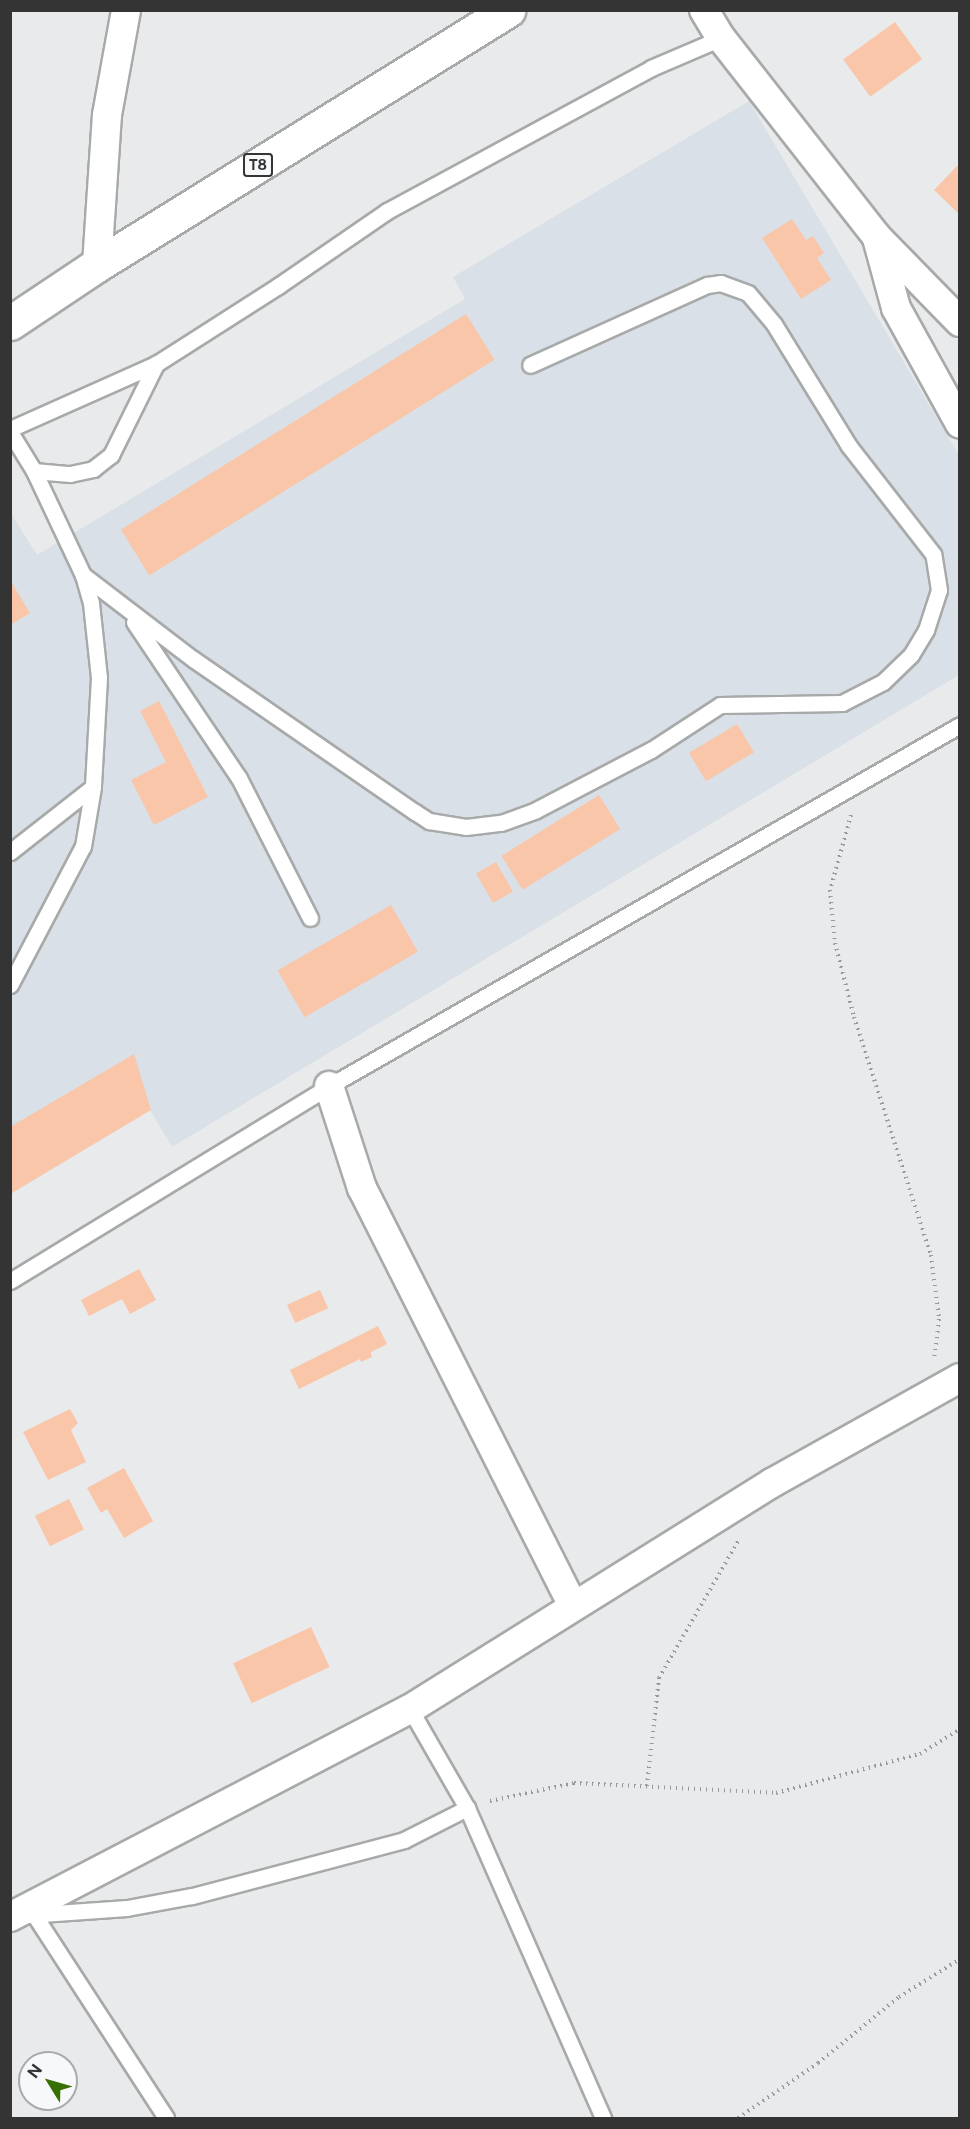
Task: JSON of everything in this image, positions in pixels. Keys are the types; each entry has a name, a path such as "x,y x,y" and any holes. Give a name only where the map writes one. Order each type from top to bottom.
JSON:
{"highway":[{"name":"T8","path":"10,323 97,265 508,10"}],"street":[{"path":"97,265 107,115 126,10"},
{"path":"704,10 721,38 876,236 960,322"},
{"path":"876,236 896,308 960,424"},
{"path":"329,1086 362,1188 573,1605"},
{"path":"20,1916 410,1709 573,1605 929,1392 960,1378"}],"lane":[{"path":"10,985 83,846 93,788 99,678 91,603 83,575 34,471 10,430 156,364 278,286 387,211 651,68 721,38"},
{"path":"83,575 127,612 415,813 429,821 465,827 501,823 536,810 651,750 720,705 842,703 883,682 910,655 926,630 939,590 933,554 849,446 774,324 748,293 721,283 707,285 530,365"},
{"path":"34,471 69,474 93,469 111,455 156,364"},
{"path":"127,612 238,778 310,918"},
{"path":"10,1281 329,1086 960,725"},
{"path":"10,852 93,788"},
{"path":"410,1709 467,1808 603,2118"},
{"path":"20,1916 127,1908 192,1896 404,1840 467,1808"},
{"path":"20,1916 166,2118"}],"path":[{"path":"859,784 830,890 835,943 854,1017 931,1255 939,1318 929,1392"},
{"path":"648,1786 659,1678 744,1530"},
{"path":"467,1808 527,1790 574,1783 776,1793 920,1754 960,1729"},
{"path":"738,2118 818,2063 899,1997 960,1959"}],"shaded area":[{"path":"749,101 959,455 959,675 172,1147 150,1110 11,1194 10,512 37,555 465,299 453,277"}],"building":[{"path":"895,22 922,59 870,97 843,60"},
{"path":"957,166 960,169 960,215 934,190"},
{"path":"792,219 806,240 813,236 824,253 817,258 831,280 801,299 762,238"},
{"path":"466,314 495,360 149,575 121,530"},
{"path":"10,580 30,613 10,625"},
{"path":"159,701 208,797 154,825 131,780 166,762 140,711"},
{"path":"737,724 754,752 706,781 689,753"},
{"path":"599,795 620,829 523,890 501,856"},
{"path":"496,862 513,891 493,903 476,874"},
{"path":"391,905 418,952 305,1017 278,970"},
{"path":"134,1054 151,1110 10,1194 10,1127"},
{"path":"139,1269 156,1300 130,1314 122,1299 89,1316 81,1300"},
{"path":"320,1290 328,1308 295,1323 287,1305"},
{"path":"378,1326 387,1344 371,1352 372,1357 361,1362 360,1359 299,1389 290,1370"},
{"path":"70,1409 78,1423 71,1430 86,1462 48,1480 23,1432"},
{"path":"124,1468 153,1521 124,1538 107,1509 101,1513 87,1488"},
{"path":"69,1499 84,1530 50,1546 35,1516"},
{"path":"311,1627 330,1667 252,1703 233,1663"}]}
